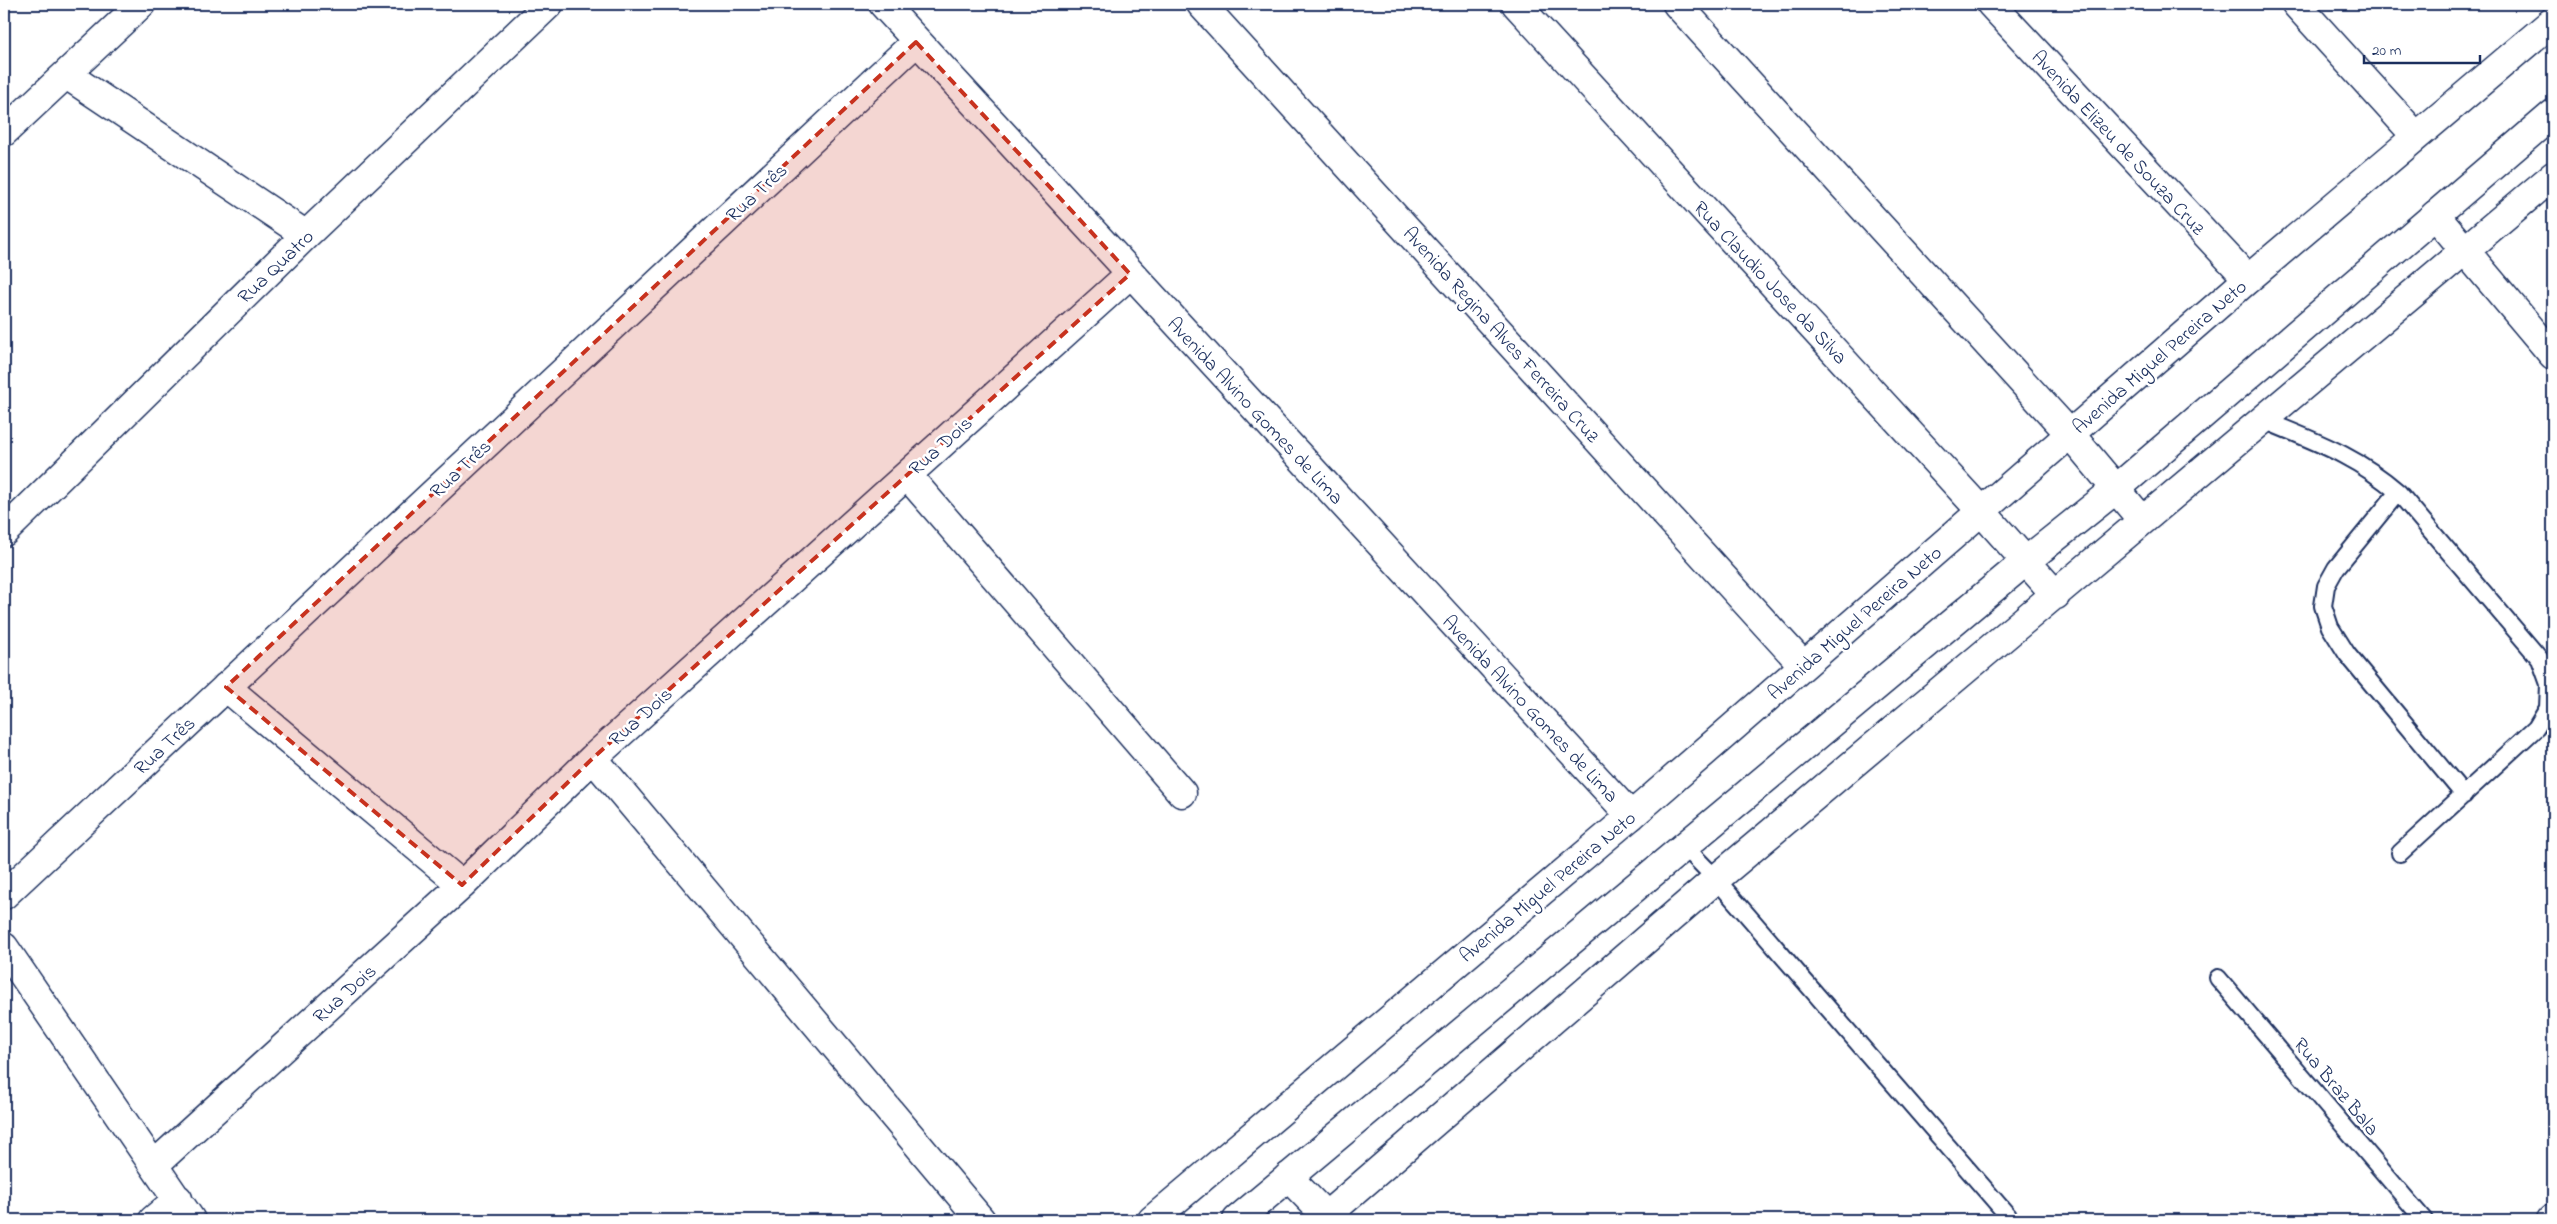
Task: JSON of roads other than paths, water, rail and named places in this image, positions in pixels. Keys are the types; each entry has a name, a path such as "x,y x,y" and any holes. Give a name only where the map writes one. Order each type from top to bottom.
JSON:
{"street":[{"path":"4,132 67,75 140,4"},
{"name":"Rua Quatro","path":"4,532 306,235 549,4"},
{"name":"Avenida Alvino Gomes de Lima","path":"883,4 1631,816"},
{"name":"Avenida Regina Alves Ferreira Cruz","path":"1201,4 1804,665"},
{"name":"Rua Claudio Jose da Silva","path":"1516,4 2056,595"},
{"path":"1677,4 2070,434 2142,520"},
{"name":"Avenida Elizeu de Souza Cruz","path":"1991,4 2248,279"},
{"path":"2296,4 2416,136"},
{"name":"Avenida Miguel Pereira Neto","path":"1152,1220 1631,816 2248,279 2553,21"},
{"name":"Rua Três","path":"4,895 916,42"},
{"path":"67,75 306,235"},
{"path":"1237,1220 2026,561 2116,489 2553,114"},
{"path":"1288,1178 1328,1218 1716,879 2553,176"},
{"path":"2435,215 2553,355"},
{"name":"Rua Dois","path":"154,1165 462,885 593,758 1130,274"},
{"path":"906,475 1182,793"},
{"path":"226,687 462,885"},
{"path":"593,758 981,1220"},
{"path":"7,960 185,1210 153,1220"}],"lane":[{"path":"2261,420 2352,458 2376,473 2398,492 2519,632 2540,659 2549,684 2548,708 2536,728 2400,853"},
{"path":"2398,492 2336,568 2326,586 2323,606 2330,627 2347,654 2464,795"},
{"path":"1685,846 1716,879 2008,1217"},
{"name":"Rua Braz Bala","path":"2218,978 2424,1220"}]}
